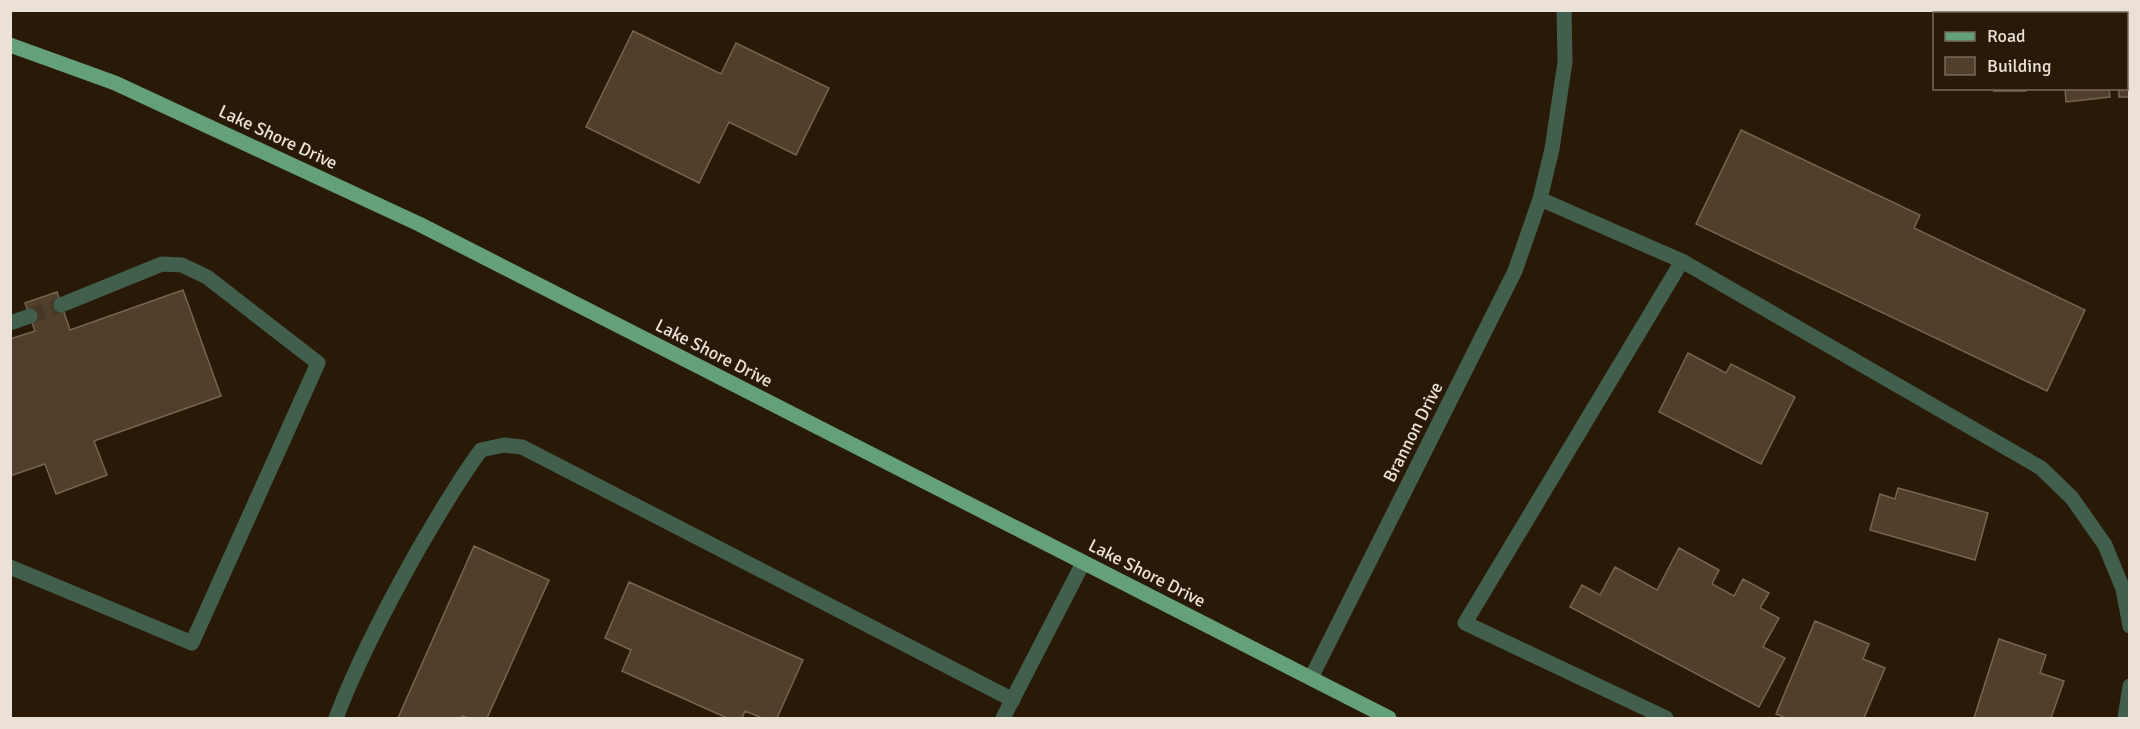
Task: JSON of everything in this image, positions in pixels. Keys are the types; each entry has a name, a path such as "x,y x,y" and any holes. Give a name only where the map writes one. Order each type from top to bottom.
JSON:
{"main road":[{"name":"Lake Shore Drive","path":"10,45 115,83 419,224 1389,718"}],"street":[{"name":"Brannon Drive","path":"1311,678 1515,271 1540,199 1552,149 1565,62 1564,10"},
{"path":"1540,199 1682,261 2041,468 2072,498 2105,545 2123,589 2130,626"},
{"path":"1666,718 1465,623 1682,261"},
{"path":"10,567 192,642 318,363 207,277 182,265 162,264 61,304"},
{"path":"10,323 30,316"},
{"path":"336,718 352,675 390,600 458,479 481,450 504,445 522,447 1013,700"},
{"path":"1004,718 1083,563"},
{"path":"2125,718 2130,686"}],"building":[{"path":"1994,10 2046,10 2046,12 1994,12"},
{"path":"2056,10 2094,10 2094,12 2056,12"},
{"path":"2115,10 2130,10 2130,97 2119,97 2119,90 2128,90 2128,12 2115,12"},
{"path":"633,31 721,74 736,43 829,88 796,155 729,122 699,183 586,127"},
{"path":"1994,90 2026,90 2026,91"},
{"path":"2065,90 2109,90 2110,97 2066,102"},
{"path":"1741,130 1920,215 1914,228 2085,310 2047,391 1696,224"},
{"path":"183,290 221,396 94,441 107,475 56,494 45,464 10,476 10,339 35,331 25,303 57,292 70,330"},
{"path":"1688,353 1726,373 1731,364 1795,397 1761,464 1659,412"},
{"path":"1898,488 1988,513 1975,560 1870,530 1880,494 1895,499"},
{"path":"474,546 549,580 487,718 462,716 461,718 398,718"},
{"path":"1679,548 1719,570 1712,584 1734,596 1743,579 1769,593 1760,608 1779,618 1763,647 1785,658 1759,707 1570,607 1582,585 1600,595 1615,567 1657,590"},
{"path":"629,582 803,660 777,718 762,718 745,711 742,718 727,718 622,671 631,650 605,638"},
{"path":"1815,621 1869,644 1863,659 1885,668 1864,718 1786,718 1776,714"},
{"path":"1999,639 2046,655 2040,673 2064,681 2051,718 1974,718"}],"tunnel":[{"path":"30,316 61,305"}]}
